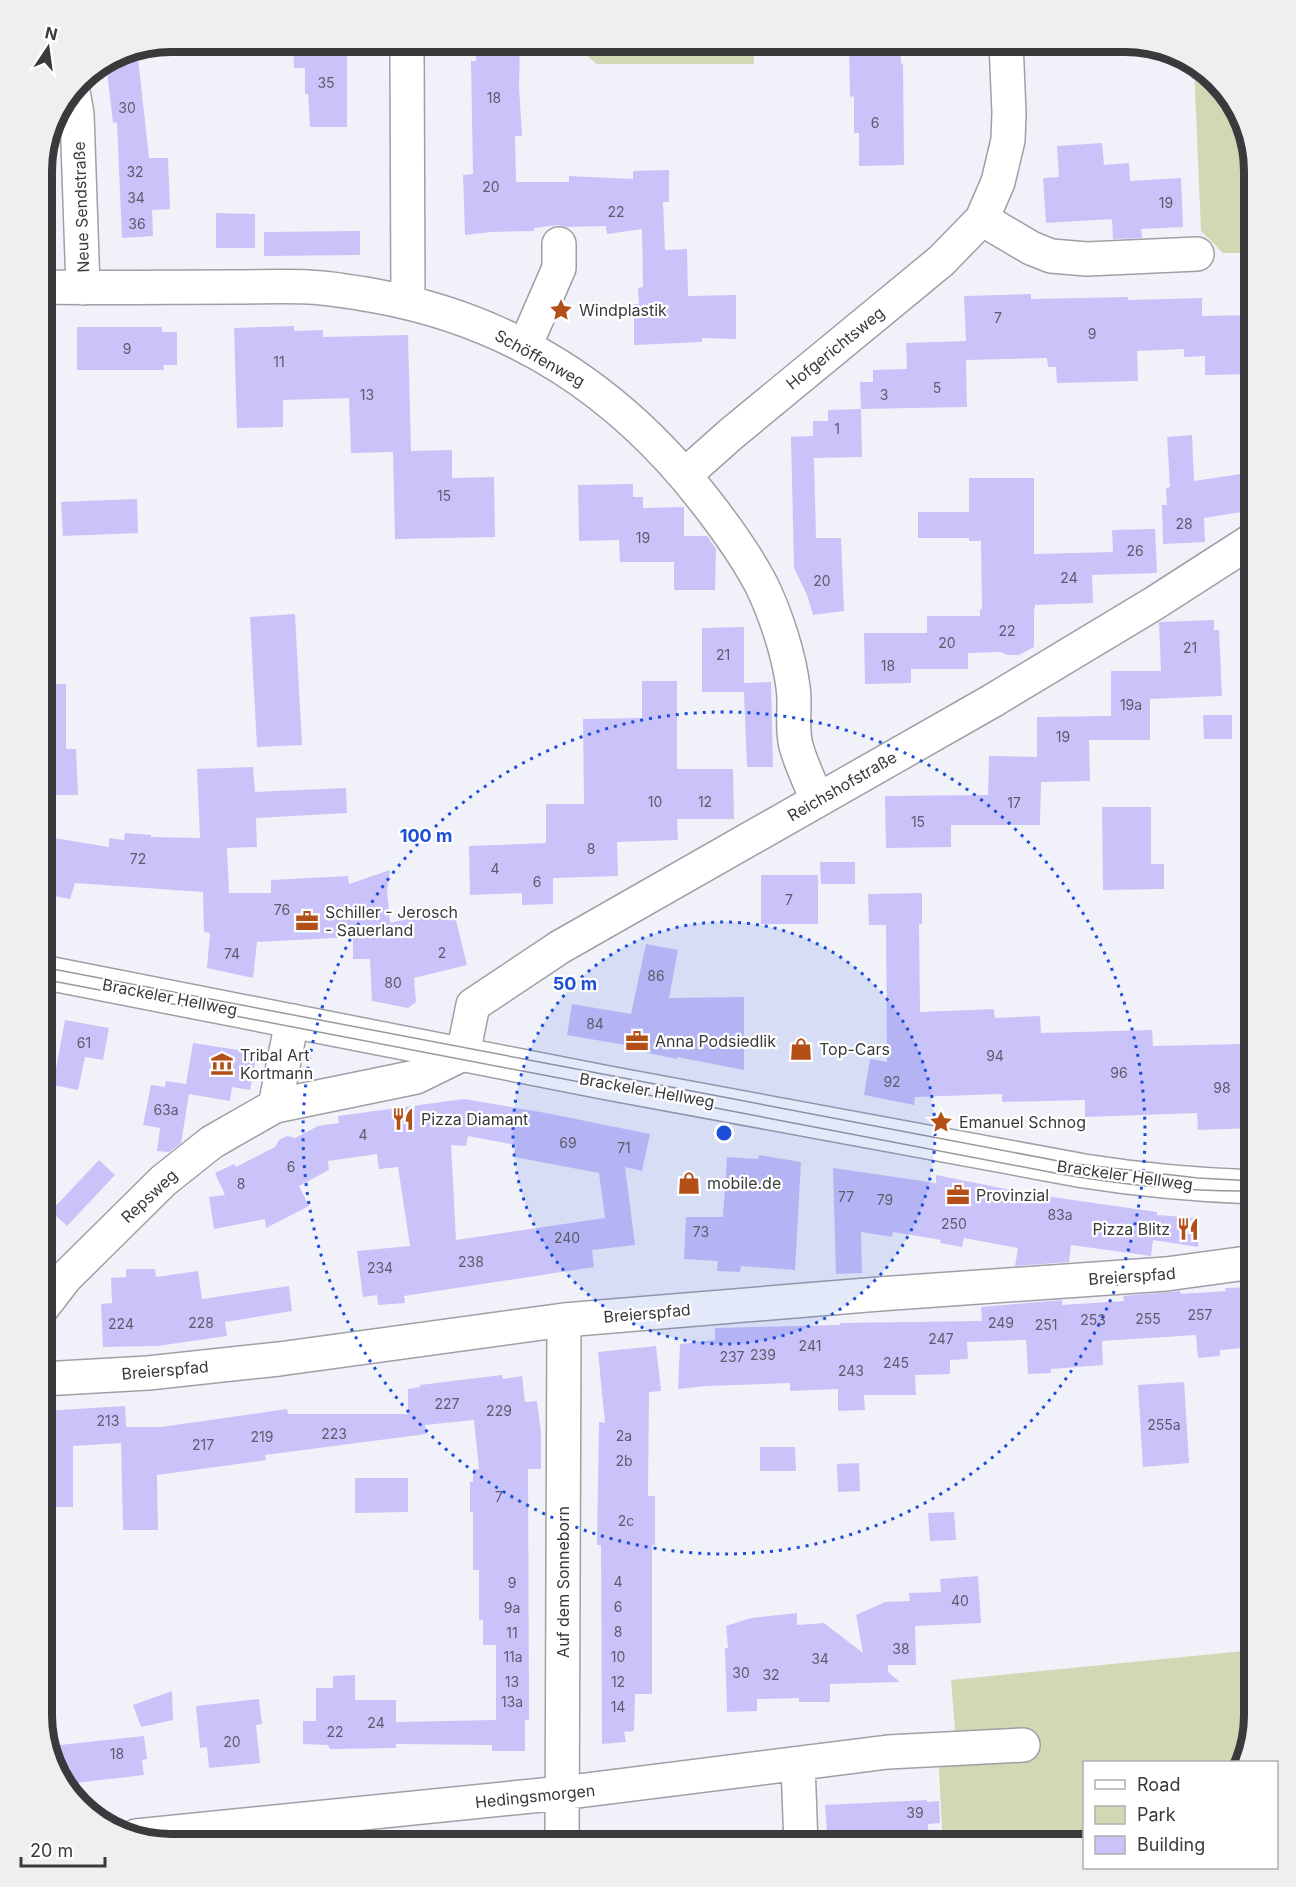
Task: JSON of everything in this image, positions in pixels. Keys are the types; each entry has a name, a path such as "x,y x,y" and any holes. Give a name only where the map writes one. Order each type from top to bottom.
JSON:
{"street":[{"path":"407,53 408,302"},
{"name":"Hofgerichtsweg","path":"685,475 731,434 941,261 982,219 998,182 1008,140 1006,53"},
{"name":"Neue Sendstraße","path":"75,102 83,288"},
{"path":"982,219 1031,248 1051,256 1087,259 1197,254"},
{"path":"525,346 559,268 559,244"},
{"name":"Schöffenweg","path":"53,288 309,287 359,293 408,302 462,318 525,346 575,375 645,433 685,475 736,540 763,588 779,632 794,689 795,743 817,800"},
{"name":"Reichshofstraße","path":"463,1054 473,1005 560,947 1002,695 1153,604 1244,545"},
{"name":"Brackeler Hellweg","path":"52,974 608,1083 1084,1171 1137,1180 1244,1187"},
{"path":"274,1106 292,1021"},
{"name":"Repsweg","path":"52,1295 66,1277 163,1181 212,1142 274,1106 416,1077 463,1054"},
{"name":"Breierspfad","path":"52,1378 148,1373 279,1359 564,1320 879,1294 1166,1274 1244,1263"},
{"name":"Auf dem Sonneborn","path":"562,1834 564,1320"},
{"name":"Hedingsmorgen","path":"247,1834 888,1752 1023,1745"},
{"path":"798,1764 801,1834"}],"green space":[{"path":"586,53 754,53 754,64 597,64"},
{"path":"1194,76 1214,93 1228,112 1239,141 1244,172 1244,253 1223,253 1201,231"},
{"path":"1244,1651 1244,1715 1239,1746 1234,1761 1083,1761 1083,1834 942,1834 937,1733 955,1731 951,1680"}],"building":[{"path":"293,53 347,53 347,127 310,127 308,94 305,94 305,68 294,68"},
{"path":"476,53 520,53 522,136 515,136 516,182 569,182 569,176 633,179 633,171 669,170 669,202 663,202 665,250 687,249 688,296 736,295 736,339 702,338 702,342 634,345 634,304 639,304 638,288 643,287 642,229 607,234 606,226 566,227 558,225 534,228 534,231 465,235 463,175 473,174 471,61 476,61"},
{"path":"849,53 901,53 903,64 904,165 859,166 859,133 854,133 854,96 850,97"},
{"path":"138,58 149,158 168,158 170,209 152,210 153,236 122,238 117,122 113,123 107,71"},
{"path":"1102,143 1104,165 1129,163 1130,181 1181,178 1183,227 1141,229 1142,238 1113,239 1112,219 1046,223 1043,178 1059,177 1057,146"},
{"path":"216,213 255,214 255,248 216,248"},
{"path":"360,231 360,255 264,256 264,232"},
{"path":"1031,294 1031,299 1128,297 1128,300 1202,298 1202,316 1244,315 1244,374 1205,375 1205,356 1184,357 1184,349 1137,351 1138,381 1057,383 1056,367 1048,367 1047,358 966,360 967,407 861,409 860,382 873,382 873,370 907,369 906,343 966,341 964,296"},
{"path":"294,326 294,331 323,330 323,337 408,335 411,451 452,450 452,478 494,477 495,537 395,539 393,452 351,453 349,398 283,400 283,427 237,428 234,328"},
{"path":"77,327 162,327 162,332 177,332 177,365 163,365 164,370 77,370"},
{"path":"861,409 862,457 814,458 816,538 841,538 844,611 813,615 807,595 794,568 791,437 813,436 813,421 828,421 828,410"},
{"path":"1192,435 1194,481 1244,474 1244,512 1204,518 1205,542 1163,544 1162,505 1167,505 1166,488 1170,487 1167,437"},
{"path":"969,478 1034,478 1034,554 1113,552 1112,530 1155,529 1157,573 1092,575 1093,603 1035,605 1034,647 1019,655 1007,655 1001,652 968,653 968,669 911,669 911,683 865,684 864,633 927,633 927,616 980,616 980,609 982,609 981,541 969,541 969,538 918,538 918,512 969,512"},
{"path":"633,484 633,497 643,497 643,508 684,507 684,536 707,536 716,549 715,590 674,590 674,562 620,562 619,540 579,541 578,485"},
{"path":"137,499 138,533 63,536 61,502"},
{"path":"295,614 302,745 257,747 250,617"},
{"path":"1214,620 1214,630 1219,630 1222,696 1150,699 1150,740 1089,740 1090,781 1041,782 1040,825 951,825 951,847 886,848 885,796 988,795 989,756 1037,757 1037,717 1111,716 1111,671 1161,671 1159,622"},
{"path":"744,627 744,683 771,682 773,767 747,767 744,692 702,692 702,628"},
{"path":"642,681 677,681 677,769 733,769 734,819 677,819 678,840 617,842 618,876 553,878 553,904 522,905 522,893 470,895 469,846 546,843 546,804 584,804 583,719 642,718"},
{"path":"53,684 66,684 66,749 76,749 78,795 53,795"},
{"path":"1203,715 1232,715 1232,739 1204,739"},
{"path":"253,767 255,792 346,788 347,813 256,818 257,847 227,848 229,893 271,893 271,880 348,876 349,884 390,870 387,891 390,923 453,908 467,965 414,978 416,1002 408,1008 372,1001 370,959 353,959 353,937 257,942 253,978 207,968 210,933 204,932 203,892 75,883 70,899 53,896 53,838 109,847 109,838 124,840 125,833 151,835 151,837 200,838 197,769"},
{"path":"1102,807 1151,807 1151,864 1164,864 1164,889 1103,890"},
{"path":"820,862 855,862 855,884 821,884"},
{"path":"761,875 818,875 818,924 761,924"},
{"path":"922,893 922,924 919,924 920,1012 994,1009 995,1018 1040,1016 1041,1033 1152,1030 1153,1046 1242,1044 1244,1052 1244,1128 1198,1130 1197,1113 1085,1117 1085,1100 1002,1102 1002,1094 915,1097 914,1105 864,1095 870,1059 887,1062 886,925 869,925 868,894"},
{"path":"646,944 678,950 669,998 744,997 744,1070 677,1057 677,1059 624,1048 625,1045 567,1035 572,1004 631,1014"},
{"path":"65,1020 109,1028 103,1060 85,1057 78,1090 53,1085"},
{"path":"193,1043 257,1053 250,1090 232,1087 230,1101 189,1094 181,1143 169,1152 157,1151 160,1128 143,1125 151,1085 165,1087 166,1081 186,1084"},
{"path":"464,1099 650,1134 642,1171 625,1167 635,1245 592,1250 594,1267 404,1296 405,1303 378,1305 377,1295 363,1297 357,1251 410,1246 398,1167 379,1169 377,1154 328,1161 329,1170 299,1186 309,1206 266,1228 265,1219 214,1229 209,1197 225,1195 215,1173 234,1164 236,1167 275,1147 279,1140 287,1136 295,1138 318,1126 339,1123 338,1116","holes":["468,1136 516,1145 514,1157 599,1173 605,1218 456,1240 451,1145 466,1146"]},
{"path":"759,1155 801,1162 795,1270 741,1266 740,1272 717,1271 718,1261 684,1259 686,1217 723,1217 727,1157 758,1159"},
{"path":"99,1160 115,1175 67,1226 52,1210"},
{"path":"833,1168 936,1183 936,1175 1031,1194 1157,1212 1157,1215 1199,1218 1198,1247 1153,1240 1151,1256 1071,1245 1069,1262 1015,1266 1018,1248 964,1238 962,1247 940,1243 941,1240 893,1232 892,1237 861,1232 862,1273 836,1274"},
{"path":"126,1269 155,1269 156,1277 198,1271 202,1299 289,1286 292,1311 225,1322 227,1336 157,1346 103,1347 101,1304 112,1303 111,1278 126,1277"},
{"path":"1244,1287 1244,1348 1220,1350 1220,1356 1198,1358 1196,1335 1102,1341 1103,1365 1051,1369 1051,1373 1028,1374 1026,1340 967,1342 968,1359 950,1360 950,1374 915,1375 916,1395 864,1395 865,1410 838,1411 838,1389 790,1391 790,1383 678,1389 680,1344 715,1340 715,1328 982,1321 981,1307 1062,1300 1062,1305 1124,1301 1123,1296 1180,1291 1181,1294 1226,1291 1225,1288"},
{"path":"656,1346 661,1391 649,1392 648,1496 655,1496 655,1545 652,1545 652,1694 635,1694 634,1731 624,1732 626,1742 602,1744 601,1545 597,1545 599,1422 605,1423 598,1352"},
{"path":"502,1375 503,1379 522,1376 525,1402 537,1401 541,1433 541,1469 528,1469 529,1720 525,1720 525,1751 492,1751 492,1745 396,1744 396,1748 330,1749 328,1745 303,1744 303,1721 316,1721 316,1688 333,1688 333,1676 355,1675 355,1700 396,1700 396,1722 496,1720 496,1645 483,1645 483,1620 479,1620 479,1570 473,1570 473,1512 470,1512 470,1482 473,1482 473,1469 479,1469 474,1420 425,1425 426,1434 265,1455 266,1460 157,1475 158,1530 123,1530 121,1443 73,1446 73,1507 53,1507 52,1410 125,1406 126,1427 161,1427 287,1409 288,1414 408,1414 408,1389 420,1387 420,1385"},
{"path":"1184,1382 1189,1463 1143,1467 1138,1385"},
{"path":"760,1447 795,1447 796,1471 760,1471"},
{"path":"859,1463 860,1491 838,1492 837,1464"},
{"path":"355,1478 408,1478 408,1512 355,1513"},
{"path":"954,1512 956,1540 930,1541 928,1513"},
{"path":"978,1576 981,1623 915,1626 916,1665 888,1665 888,1672 900,1682 830,1684 830,1702 799,1702 799,1698 757,1699 757,1711 727,1712 726,1626 751,1618 797,1613 797,1625 824,1623 863,1653 856,1615 885,1602 910,1601 909,1593 941,1592 940,1579"},
{"path":"172,1691 173,1720 141,1727 133,1705"},
{"path":"259,1699 262,1724 256,1725 260,1763 209,1768 207,1747 200,1748 196,1706"},
{"path":"144,1736 147,1759 142,1760 144,1775 74,1783 68,1775 57,1745"},
{"path":"939,1801 940,1823 928,1824 928,1834 827,1834 825,1805"}],"tram line":[{"path":"52,969 1069,1163 1198,1178 1244,1180"},
{"path":"52,981 1060,1174 1157,1187 1244,1191"}],"place":[{"name":"Windplastik","path":"561,310"},
{"name":"Schiller - Jerosch - Sauerland","path":"307,921"},
{"name":"Anna Podsiedlik","path":"637,1041"},
{"name":"Top-Cars","path":"801,1049"},
{"name":"Tribal Art Kortmann","path":"222,1064"},
{"name":"Pizza Diamant","path":"403,1119"},
{"name":"Emanuel Schnog","path":"941,1122"},
{"name":"mobile.de","path":"689,1183"},
{"name":"Provinzial","path":"958,1195"},
{"name":"Pizza Blitz","path":"1188,1229"}]}
